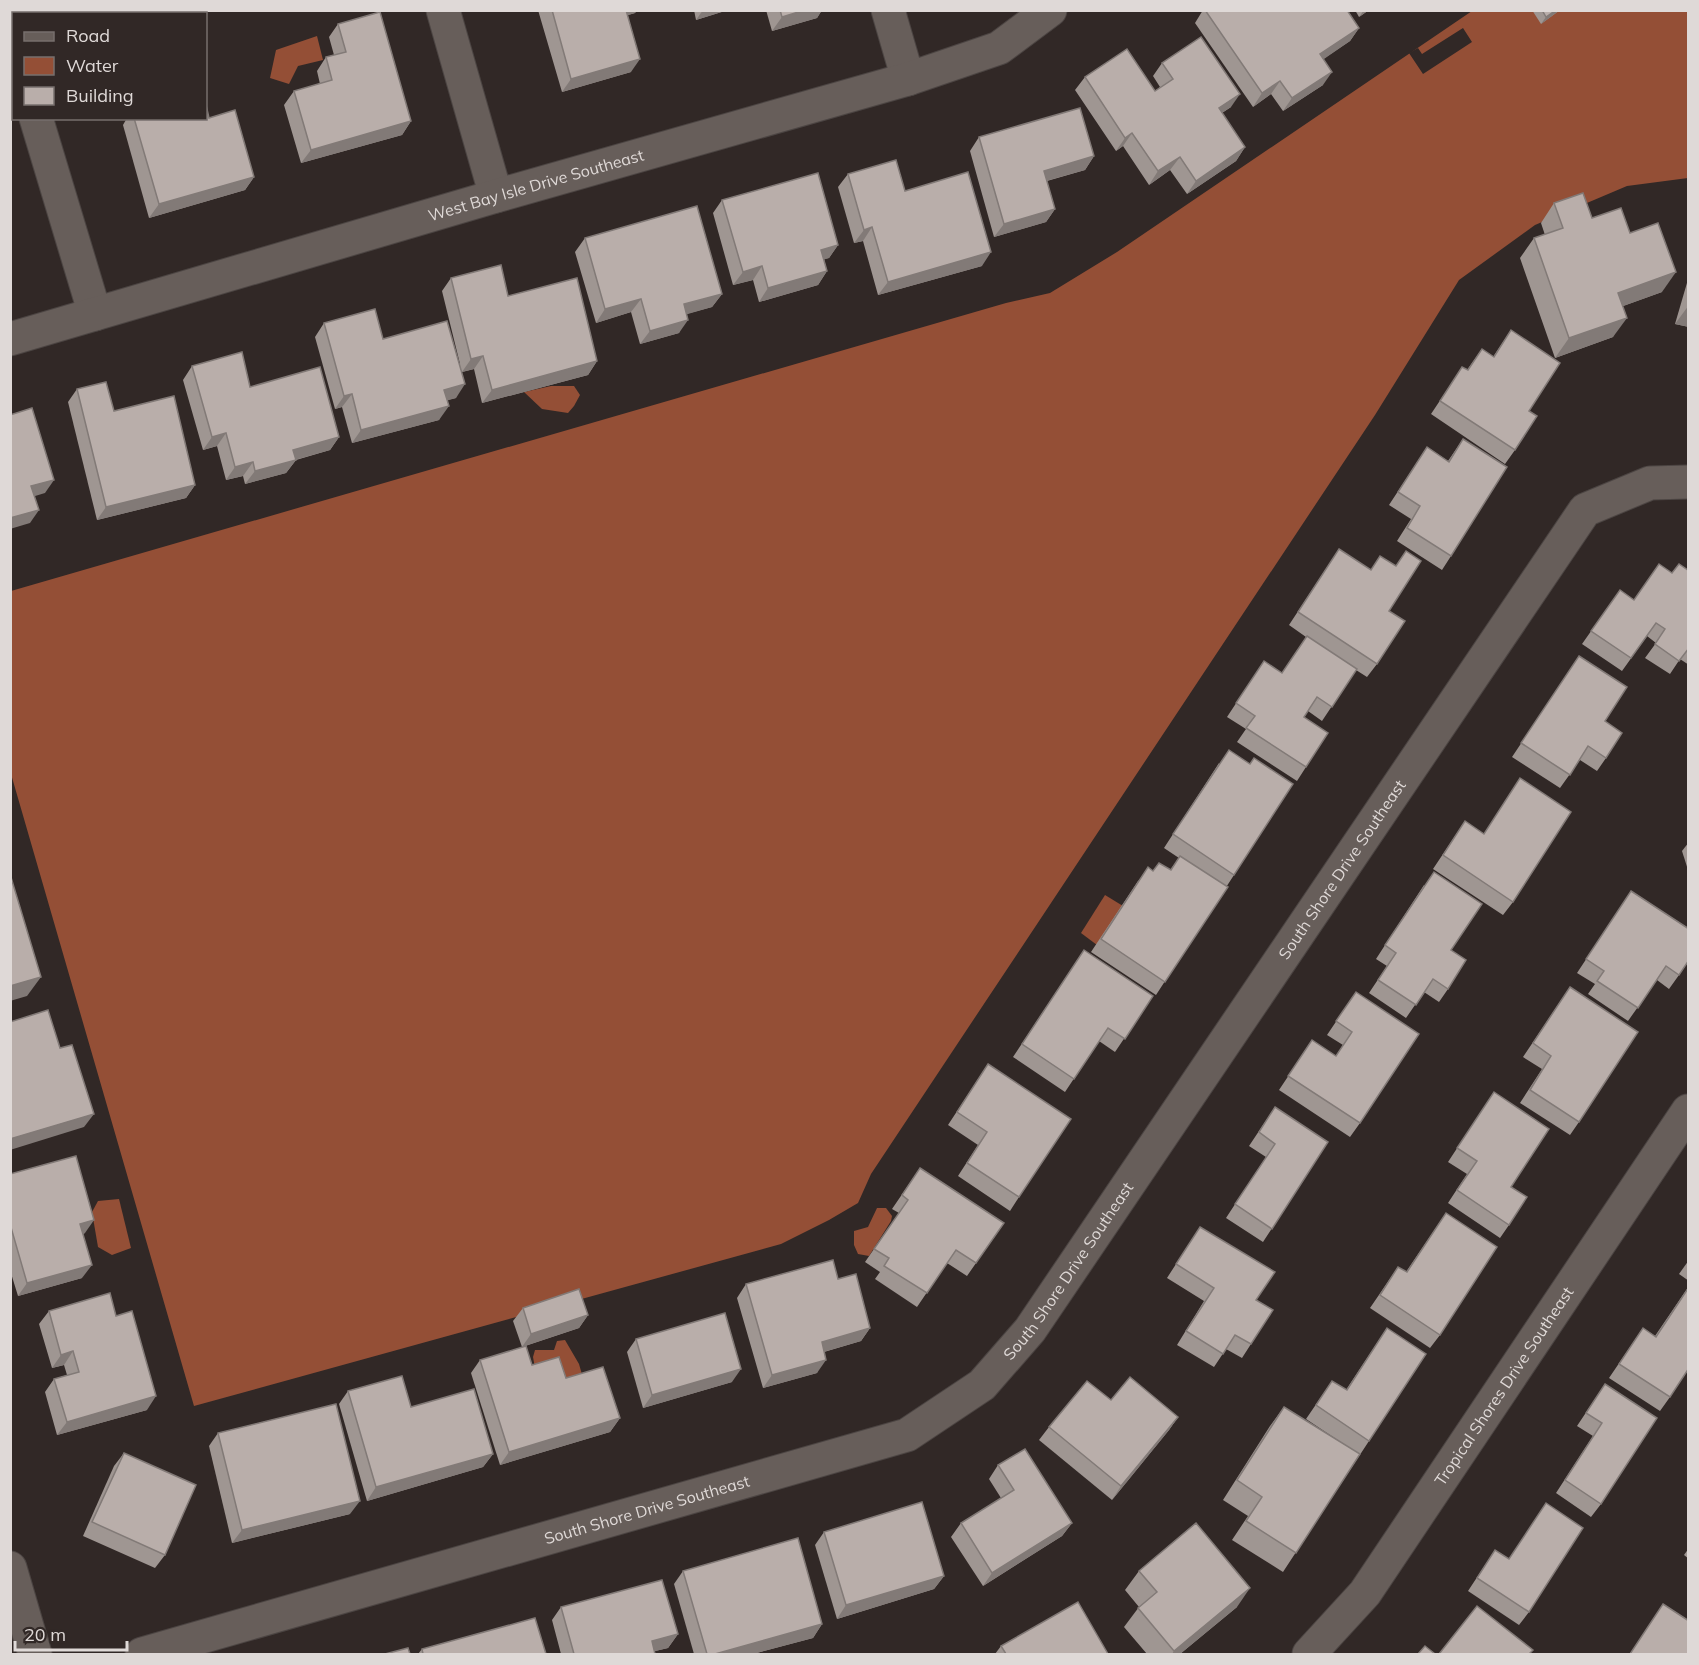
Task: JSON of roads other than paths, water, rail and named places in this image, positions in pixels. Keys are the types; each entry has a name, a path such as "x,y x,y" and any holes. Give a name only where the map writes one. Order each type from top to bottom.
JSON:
{"street":[{"path":"443,10 496,196"},
{"path":"888,10 908,79"},
{"name":"West Bay Isle Drive Southeast","path":"10,339 496,196 908,79 999,48 1050,10"},
{"path":"37,120 95,314"},
{"name":"South Shore Drive Southeast","path":"142,1654 907,1435 982,1385 1030,1329 1586,510 1650,483 1689,482"},
{"name":"Tropical Shores Drive Southeast","path":"1309,1654 1365,1593 1689,1111"},
{"path":"10,1568 35,1654"}],"water":[{"path":"1472,11 1688,11 1688,178 1627,186 1535,225 1459,280 1375,415 871,1174 858,1203 781,1244 194,1406 11,774 11,591 1006,303 1050,293 1117,252"},
{"path":"317,36 323,60 298,66 289,84 270,78 276,50"},
{"path":"551,386 574,386 580,395 568,413 542,409 524,392"},
{"path":"1105,895 1123,906 1097,945 1081,933"},
{"path":"119,1199 131,1248 112,1255 98,1247 92,1212 98,1201"},
{"path":"877,1208 886,1208 892,1216 891,1221 869,1256 858,1254 854,1245 854,1231 868,1227"},
{"path":"565,1340 579,1364 583,1378 576,1383 535,1368 533,1357 535,1350 554,1350 557,1341"}]}
